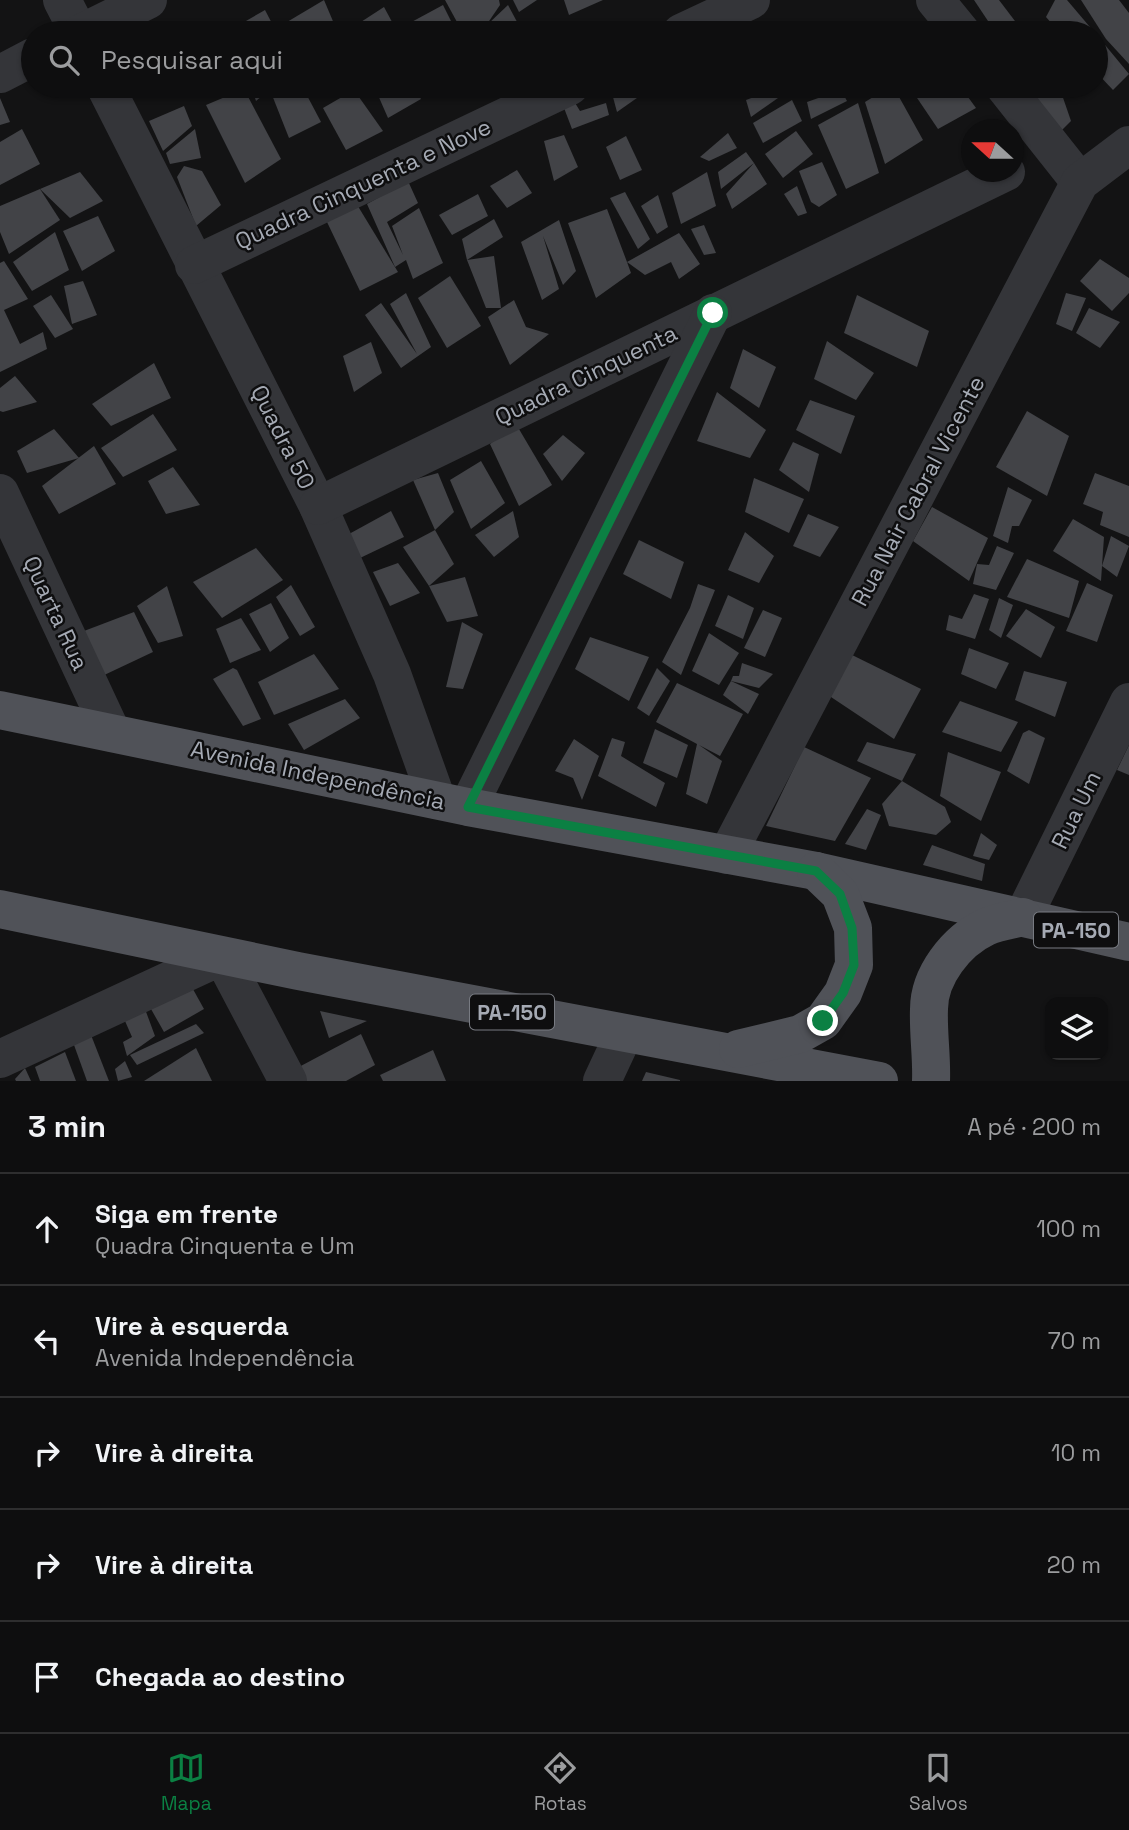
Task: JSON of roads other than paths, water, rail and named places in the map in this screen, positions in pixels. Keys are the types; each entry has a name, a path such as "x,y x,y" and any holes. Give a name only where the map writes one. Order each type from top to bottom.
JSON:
{"main road":[{"name":"Avenida Independência","path":"0,710 453,804 816,871 1129,942"},
{"path":"725,1052 800,1034 823,1021 843,993 854,965 852,928 840,894 816,871"},
{"name":"PA-150","path":"0,909 222,956 879,1081"},
{"path":"931,1081 928,1006 936,978 951,954 970,936 987,927 1023,917"}],"street":[{"path":"62,0 73,21"},
{"path":"105,21 148,0"},
{"path":"706,21 751,0"},
{"path":"935,0 952,21"},
{"path":"0,74 21,63"},
{"name":"Quadra 50","path":"111,98 318,506 453,804"},
{"name":"Quadra Cinquenta e Nove","path":"194,265 545,98"},
{"path":"1013,98 1080,182"},
{"name":"Rua Nair Cabral Vicente","path":"727,855 1080,182 1129,145"},
{"path":"1024,163 1054,148"},
{"name":"Quadra Cinquenta","path":"318,506 985,182"},
{"path":"453,804 713,313"},
{"name":"Quarta Rua","path":"0,493 112,733"},
{"name":"Rua Um","path":"1023,917 1129,702"},
{"path":"0,1059 222,956 288,1081"},
{"path":"602,1081 624,1034"}]}
